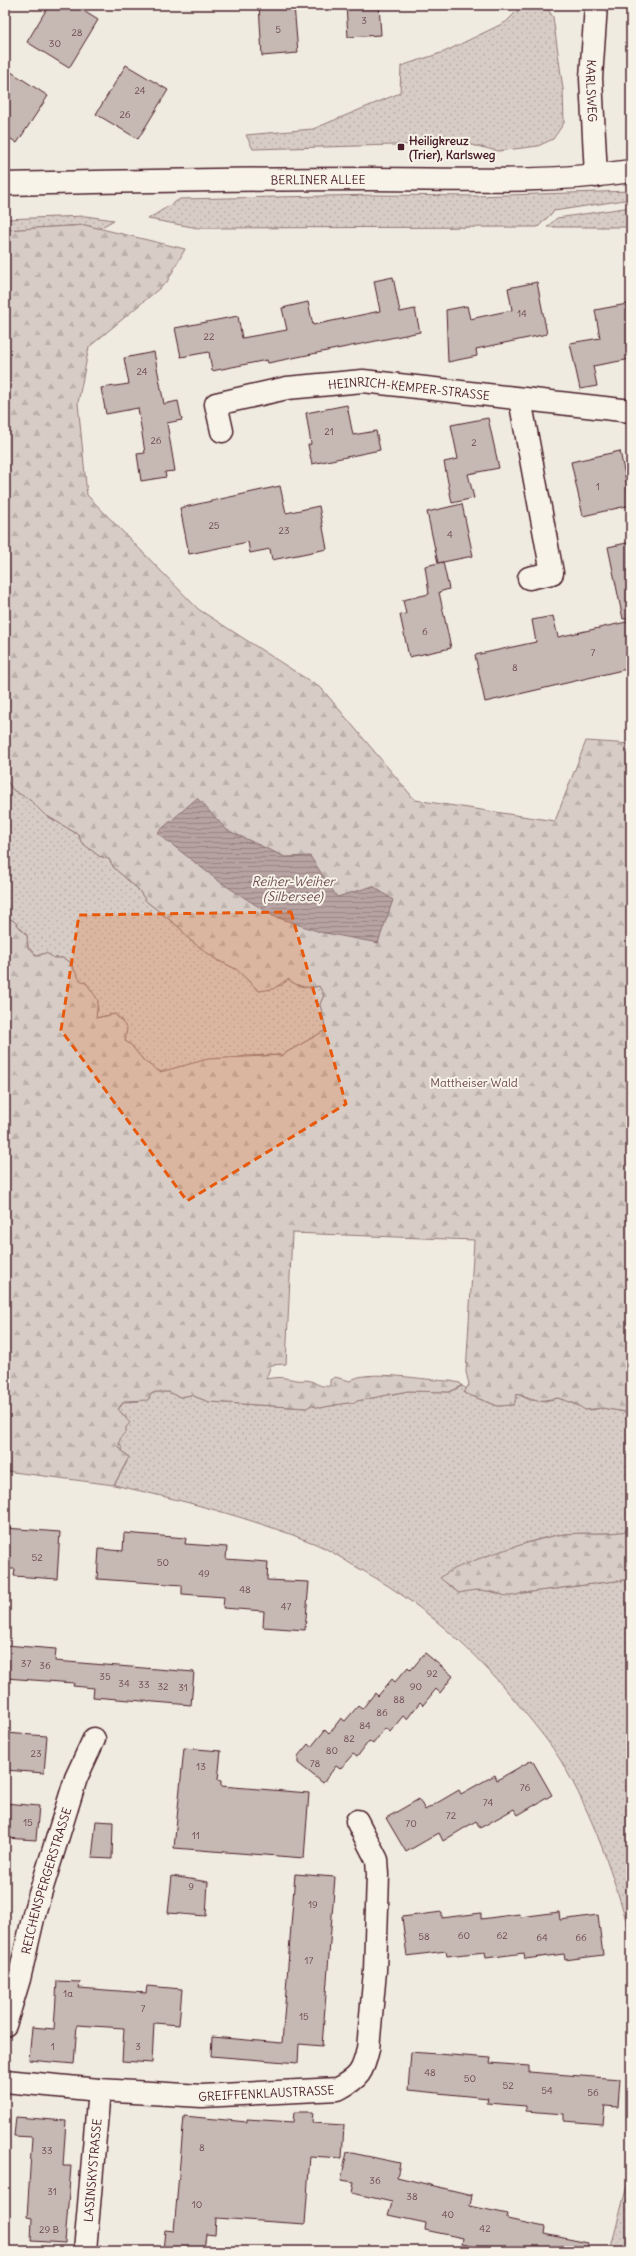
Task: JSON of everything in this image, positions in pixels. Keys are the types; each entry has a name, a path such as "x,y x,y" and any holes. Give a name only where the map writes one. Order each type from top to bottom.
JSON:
{"street":[{"name":"KARLSWEG","path":"596,5 591,78 596,176"},
{"name":"BERLINER ALLEE","path":"5,184 237,179 509,180 596,176 631,172"},
{"name":"HEINRICH-KEMPER-STRASSE","path":"222,432 216,404 287,388 363,381 520,399 575,403 631,411"},
{"path":"520,399 552,573 529,578"},
{"name":"REICHENSPERGERSTRASSE","path":"5,2024 19,1979 35,1910 76,1778 94,1739"},
{"name":"GREIFFENKLAUSTRASSE","path":"5,2081 99,2090 202,2096 338,2089 357,2078 365,2063 371,2018 378,1917 378,1874 376,1860 357,1820"},
{"name":"LASINSKYSTRASSE","path":"85,2251 99,2090"}],"highlighted area":[{"path":"291,912 346,1104 187,1201 61,1030 79,915"}],"green space":[{"path":"523,5 545,5 553,17 563,89 564,123 553,139 538,146 498,151 463,143 253,149 246,135 313,129 400,93 401,66 444,52 506,22"},
{"path":"631,191 631,199 554,211 538,227 198,228 148,219 180,199 375,195 477,196"},
{"path":"631,207 631,227 547,227 557,218"},
{"path":"85,216 114,220 98,229 85,225 5,230 5,219"},
{"name":"Mattheiser Wald","path":"85,225 185,249 167,282 89,347 78,403 87,495 198,609 322,689 415,800 555,821 586,741 631,744 631,1413 602,1408 585,1410 576,1404 558,1398 537,1401 517,1394 514,1405 498,1406 464,1393 469,1384 466,1372 474,1240 292,1233 286,1364 271,1365 266,1379 279,1377 307,1380 321,1386 330,1386 330,1380 335,1377 350,1381 358,1377 383,1375 450,1381 460,1383 462,1386 449,1392 408,1391 357,1401 355,1403 319,1408 311,1405 307,1408 209,1402 191,1395 180,1397 169,1392 155,1392 151,1394 148,1400 124,1401 118,1409 130,1423 126,1427 126,1432 119,1443 121,1450 129,1457 114,1485 5,1471 5,917 14,921 27,936 28,948 33,951 36,956 46,953 54,958 62,958 69,961 80,980 87,984 98,1000 96,1018 115,1014 127,1028 125,1041 131,1045 144,1061 160,1072 208,1059 282,1055 326,1030 320,1004 324,995 319,986 303,987 288,979 273,989 259,991 236,969 217,960 190,940 180,928 146,901 138,889 114,868 109,859 99,856 81,842 79,835 44,814 30,800 13,790 5,778 5,230"},
{"path":"5,778 13,790 30,800 44,814 79,835 81,842 99,856 109,859 114,868 138,889 146,901 180,928 190,940 217,960 236,969 259,991 282,985 288,979 303,987 319,986 324,995 320,1004 326,1030 282,1055 245,1056 160,1072 144,1061 131,1045 125,1041 122,1020 115,1014 95,1018 98,1008 87,984 80,980 69,961 62,958 54,958 46,953 36,956 28,948 27,935 14,921 5,917"},
{"path":"462,1386 467,1389 464,1393 498,1406 514,1404 517,1394 530,1400 545,1401 558,1398 590,1410 602,1408 631,1413 631,1530 613,1533 558,1535 528,1542 472,1568 446,1583 459,1593 481,1590 512,1596 523,1593 631,1579 631,1938 618,1892 602,1847 573,1782 561,1761 544,1737 488,1669 446,1630 401,1595 377,1579 316,1544 267,1526 216,1510 114,1485 127,1462 119,1441 126,1427 126,1417 118,1410 124,1402 140,1401 155,1392 169,1392 180,1397 191,1395 209,1402 306,1408 311,1405 319,1408 355,1403 357,1401 408,1391 449,1392"},
{"path":"631,1530 631,1579 507,1596 480,1590 459,1593 440,1578 448,1572 478,1559 547,1537 567,1534 613,1533"},
{"path":"631,2170 631,2251 610,2251"}],"water":[{"name":"Reiher-Weiher (Silbersee)","path":"197,798 227,830 285,857 310,856 337,897 373,886 393,900 378,943 320,932 273,916 220,882 157,833"}],"building":[{"path":"49,5 74,5 98,20 69,68 27,42"},
{"path":"259,5 294,5 298,53 262,56"},
{"path":"346,5 379,5 381,35 348,37"},
{"path":"126,65 168,90 138,139 96,114"},
{"path":"5,68 48,96 17,143 5,135"},
{"path":"393,277 400,312 415,309 420,332 268,363 267,360 212,371 209,352 181,357 175,328 238,316 242,338 287,330 282,308 308,302 313,325 380,311 374,281"},
{"path":"537,282 547,334 476,349 477,356 448,362 446,310 467,306 470,319 512,310 508,288"},
{"path":"627,304 631,324 631,359 593,366 597,386 580,389 570,343 600,338 595,310"},
{"path":"154,352 164,404 178,401 182,420 167,423 175,471 165,472 166,477 141,481 137,454 145,453 138,408 106,414 101,388 129,384 124,358"},
{"path":"347,405 353,435 376,431 380,450 312,464 308,445 311,444 306,413"},
{"path":"488,418 499,468 468,474 474,498 452,503 444,462 458,459 451,425"},
{"path":"620,451 631,505 583,516 571,462"},
{"path":"280,486 286,513 319,506 327,549 272,560 270,549 250,553 248,542 189,554 180,508"},
{"path":"462,504 473,556 438,563 427,512"},
{"path":"631,542 631,618 623,619 608,547"},
{"path":"443,562 449,589 439,592 451,648 409,657 400,615 406,614 403,600 429,594 425,566"},
{"path":"553,616 558,637 631,621 631,668 485,702 475,655 536,642 532,620"},
{"path":"5,1528 60,1532 57,1579 14,1576 15,1569 5,1569"},
{"path":"124,1533 186,1538 185,1544 227,1547 226,1559 268,1562 267,1580 309,1582 305,1630 263,1627 264,1611 223,1608 224,1597 182,1594 182,1585 97,1579 99,1549 123,1551"},
{"path":"5,1645 56,1649 55,1661 194,1672 191,1705 93,1697 94,1688 73,1686 74,1683 5,1678"},
{"path":"425,1653 453,1676 440,1693 436,1689 423,1705 420,1702 407,1719 403,1716 390,1732 385,1728 373,1744 369,1741 357,1757 353,1754 340,1769 336,1766 323,1783 298,1763 298,1756 308,1744 311,1747 325,1730 329,1734 341,1718 345,1721 358,1706 362,1709 375,1693 378,1696 392,1679 395,1682 408,1667 411,1670"},
{"path":"5,1733 47,1736 44,1773 5,1770"},
{"path":"184,1748 221,1751 218,1780 221,1781 221,1786 309,1793 304,1858 174,1848"},
{"path":"532,1760 552,1795 518,1815 514,1809 480,1828 476,1821 443,1841 439,1833 406,1852 386,1818 419,1799 425,1810 459,1790 461,1794 495,1775 497,1780"},
{"path":"5,1803 39,1806 36,1840 5,1838"},
{"path":"96,1821 113,1822 112,1859 92,1858"},
{"path":"295,1874 335,1877 322,2046 299,2044 298,2063 211,2056 212,2037 282,2043"},
{"path":"172,1876 208,1882 206,1916 168,1913"},
{"path":"442,1912 442,1918 481,1913 481,1919 519,1914 520,1917 559,1912 560,1920 598,1915 603,1955 565,1960 564,1954 525,1959 524,1953 486,1958 485,1952 447,1956 446,1951 407,1956 402,1917"},
{"path":"57,1981 80,1982 79,1988 146,1993 147,1986 182,1989 179,2025 154,2023 152,2063 122,2061 124,2028 77,2025 74,2064 29,2060 32,2027 54,2029"},
{"path":"411,2052 491,2058 490,2063 529,2066 529,2072 620,2079 618,2107 605,2106 603,2124 564,2121 564,2114 526,2111 526,2106 487,2103 488,2098 408,2090"},
{"path":"294,2112 313,2112 312,2123 344,2125 342,2158 310,2156 305,2224 216,2218 215,2235 206,2234 204,2251 163,2251 165,2230 174,2231 184,2116 247,2122 247,2119 293,2122"},
{"path":"16,2117 66,2121 63,2166 71,2166 65,2243 31,2241 32,2218 27,2217 32,2137 14,2136"},
{"path":"347,2152 400,2163 397,2177 472,2195 470,2206 508,2214 507,2219 545,2227 544,2234 588,2243 588,2251 494,2251 462,2244 463,2238 425,2230 426,2223 388,2215 392,2202 352,2193 354,2182 341,2180"}],"place":[{"name":"Heiligkreuz (Trier), Karlsweg","path":"401,147"}]}
